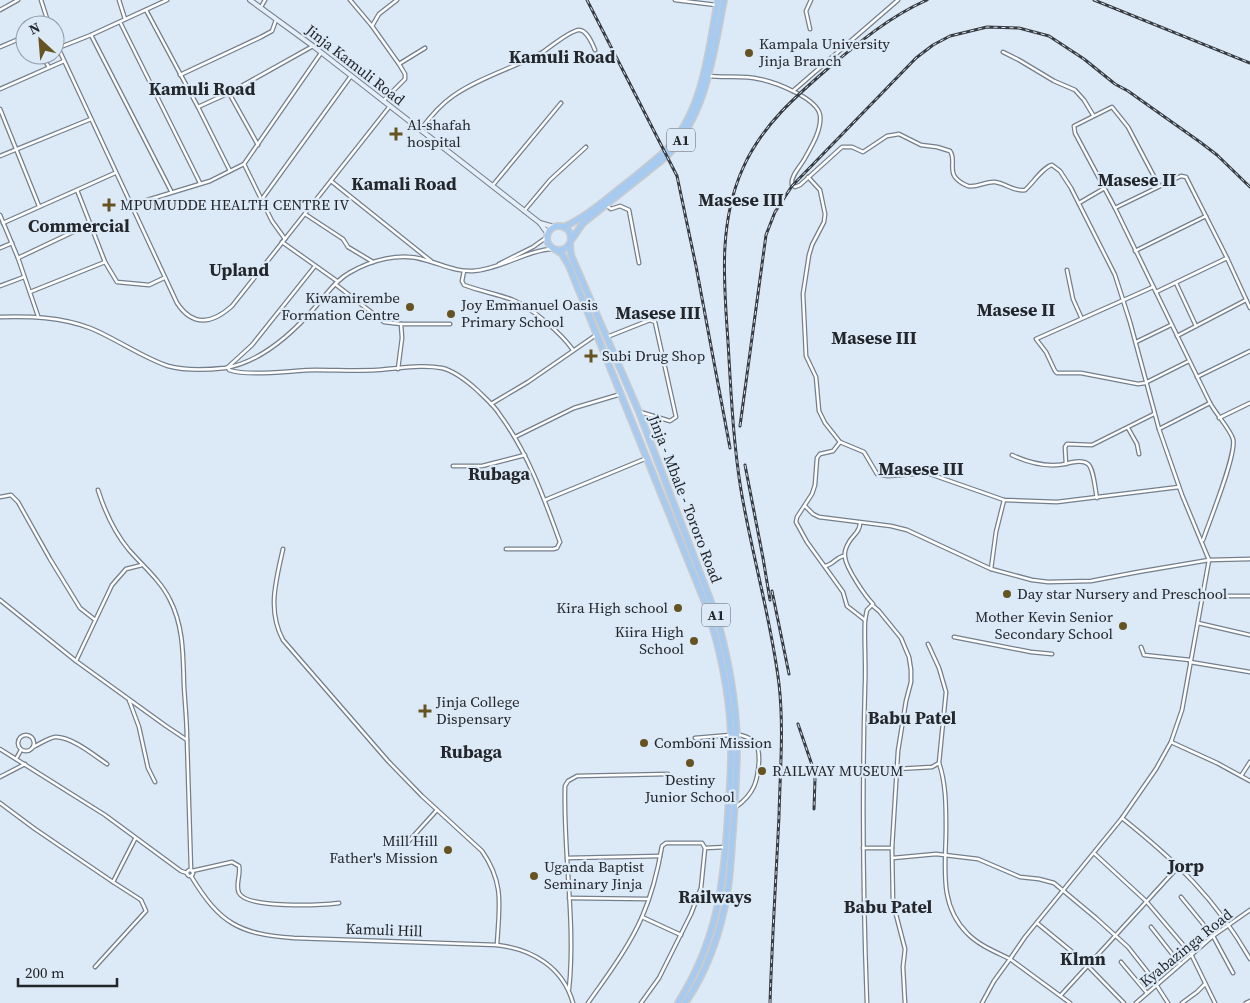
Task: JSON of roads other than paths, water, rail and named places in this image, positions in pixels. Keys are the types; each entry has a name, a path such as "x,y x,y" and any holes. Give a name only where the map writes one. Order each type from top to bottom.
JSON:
{"highway":[{"name":"A1","path":"571,242 583,224 667,156 679,144 697,111 709,76 724,0"},
{"name":"A1","path":"554,227 564,227 583,218 665,151 682,128 693,108 700,89 718,3"},
{"path":"548,235 554,227"},
{"name":"A1","path":"564,227 568,230 571,242"},
{"name":"A1","path":"548,235 547,241 554,249"},
{"path":"554,249 564,250 571,242"},
{"name":"Jinja - Mbale - Tororo Road","path":"571,242 571,256 639,412 716,616 728,663 734,734 735,808 729,880 722,916 708,958 685,1003"},
{"name":"Jinja - Mbale - Tororo Road","path":"554,249 562,254 569,266 710,618 723,672 734,734 721,893 716,916 700,960 678,1003"}],"main road":[{"name":"Jinja Kamuli Road","path":"250,0 313,46 540,223 548,235"},
{"name":"Jinja Kamuli Road","path":"540,223 554,227"}],"street":[{"path":"0,10 18,0"},
{"path":"41,0 46,15"},
{"path":"119,0 125,19"},
{"path":"156,0 158,4"},
{"path":"65,45 167,0"},
{"path":"261,9 265,0"},
{"path":"350,0 372,26 405,74 405,79 383,101"},
{"path":"372,26 379,14 397,0"},
{"path":"675,0 718,3"},
{"path":"810,29 806,11 811,0"},
{"path":"792,91 898,0"},
{"path":"146,10 230,171"},
{"path":"180,75 272,31 276,20"},
{"path":"120,22 200,184"},
{"path":"420,130 446,102 458,93 488,77 521,63 549,48 574,31 580,30 583,32 590,39 595,50"},
{"path":"91,35 170,192"},
{"path":"0,47 15,41"},
{"path":"198,107 230,93 313,46"},
{"path":"399,64 425,48"},
{"path":"1003,52 1020,60 1054,82 1075,90 1084,100 1092,115"},
{"path":"130,205 200,184 244,164 321,53"},
{"path":"65,63 164,278 183,313 192,318 202,320 212,320 222,315 232,306 390,106"},
{"path":"0,89 54,65"},
{"path":"262,198 351,76"},
{"path":"709,76 757,78 770,81 815,104 819,110 820,122 814,140 800,167 791,179 792,185 796,187 842,147 852,147 863,152 887,136 899,134 921,145 937,146 950,151 953,159 952,172 954,176 959,181 970,186 997,182 1016,190 1025,190 1049,166 1052,165 1060,172 1079,202 1115,275 1136,342 1154,414 1179,487 1209,560 1182,710 1171,742 1156,769 1122,818 1037,922 1010,959 982,1003"},
{"path":"230,93 258,145"},
{"path":"492,186 561,103"},
{"path":"1159,186 1128,127 1112,107 1092,115 1074,126 1074,130 1103,189 1115,208 1210,403 1232,436 1234,447 1202,541"},
{"path":"0,109 40,206"},
{"path":"0,156 91,119"},
{"path":"524,211 544,186 586,147"},
{"path":"244,164 272,221 285,239"},
{"path":"3,222 115,173"},
{"path":"1115,208 1181,176 1186,177 1250,308"},
{"path":"808,177 820,190 825,214 824,222 809,255 803,294 805,349 808,361 816,377 821,417 840,442 864,452 874,471 881,475 928,473 1004,500 1058,502 1179,487"},
{"path":"331,181 433,262"},
{"path":"1079,202 1103,189"},
{"path":"77,190 105,262 117,282 149,285 164,278"},
{"path":"606,205 612,209 620,206 629,210 639,264"},
{"path":"305,214 342,239 348,247 373,262"},
{"path":"0,215 18,258 38,317"},
{"path":"1135,251 1206,216"},
{"path":"18,258 90,224"},
{"path":"496,266 534,247 548,235"},
{"path":"282,242 384,322 450,324"},
{"path":"0,248 12,243"},
{"path":"0,317 38,317 66,321 89,328 167,366 201,370 228,367 259,355 284,339 308,316 336,283 348,273 373,262 395,257 414,257 448,267 480,270 509,263 544,249 554,249"},
{"path":"1156,292 1227,258"},
{"path":"30,292 105,262"},
{"path":"228,367 252,345 315,266"},
{"path":"464,270 462,281 464,286 519,303 562,336 574,350"},
{"path":"1067,270 1073,299 1081,317"},
{"path":"0,286 24,276"},
{"path":"1176,283 1196,326"},
{"path":"1153,287 1036,338 1046,352 1054,371 1082,373 1130,384 1146,384 1189,361"},
{"path":"1177,336 1246,300"},
{"path":"606,338 650,320 654,321 676,417 673,420 668,420 639,412"},
{"path":"398,369 402,338 401,324"},
{"path":"1136,342 1172,325"},
{"path":"492,404 528,382 597,334"},
{"path":"1197,377 1250,351"},
{"path":"228,367 232,371 267,372 430,367 448,370 471,385 492,404 515,437 545,500 560,542 553,549 506,549"},
{"path":"515,437 574,408 621,394"},
{"path":"1159,429 1210,403"},
{"path":"1219,418 1250,403"},
{"path":"1066,464 1065,447 1067,444 1092,445 1154,414"},
{"path":"1128,428 1139,454"},
{"path":"840,442 833,451 820,454 817,458 815,485 805,506 797,517 797,524 807,542 843,592 847,606 865,620"},
{"path":"453,466 482,466 525,455"},
{"path":"1012,455 1026,462 1040,465 1082,462 1090,466 1097,498"},
{"path":"545,500 647,458"},
{"path":"0,749 91,806 181,871 187,873 188,876 193,874 185,667 179,623 174,607 166,593 114,529 106,514 98,490"},
{"path":"0,497 11,495 18,502 80,608 94,620"},
{"path":"991,569 996,532 1004,500"},
{"path":"805,506 820,518 891,526 917,533 991,569 1032,580 1076,583 1209,560 1250,560"},
{"path":"860,523 858,530 845,548 844,556 846,563 868,599 901,638 909,657 911,670 911,682 900,734 892,848 893,903 905,949 903,967 905,1003"},
{"path":"283,550 273,606 276,626 283,640 388,761 437,810 482,851 498,881 497,945"},
{"path":"825,566 831,565 838,557 844,556"},
{"path":"76,661 112,584 129,568 142,565"},
{"path":"1203,596 1250,596"},
{"path":"866,1003 863,848 865,620 868,599"},
{"path":"0,600 76,661 187,740"},
{"path":"867,610 870,606 874,605"},
{"path":"1197,623 1250,635"},
{"path":"954,637 1031,652 1052,654"},
{"path":"928,644 939,668 946,692 939,763 945,798 944,856 946,888 954,914 962,927 974,940 1010,959 1070,1003"},
{"path":"1141,647 1144,655 1250,672 1250,666"},
{"path":"129,700 139,727 148,768 155,782"},
{"path":"695,738 734,734 750,738 756,743 759,755 758,778 750,794 735,808"},
{"path":"16,759 21,750 19,747 20,738 25,735 30,736 33,739 33,747"},
{"path":"21,750 29,751 33,747 54,738 61,738 79,745 107,764"},
{"path":"1171,742 1191,750 1250,781"},
{"path":"1242,776 1250,762"},
{"path":"897,769 932,767 939,763"},
{"path":"0,777 25,764"},
{"path":"569,991 571,964 564,818 565,786 568,781 577,776 668,774"},
{"path":"0,803 35,829 141,900 146,911 95,966"},
{"path":"408,842 437,810"},
{"path":"1122,818 1179,866 1200,888 1229,925 1250,960"},
{"path":"113,882 136,839"},
{"path":"588,1003 622,952 642,917 657,873 662,846 666,843 702,843 705,848 701,888 681,935 659,978 641,1003"},
{"path":"705,848 726,846"},
{"path":"863,848 892,848"},
{"path":"893,858 936,854 978,860 1020,877 1046,880 1054,884 1116,935 1141,963 1168,1003"},
{"path":"1094,854 1146,901 1191,954 1215,1003"},
{"path":"567,858 660,856"},
{"path":"187,873 188,871 232,862 239,866 238,889 241,896 245,899 264,904 339,903"},
{"path":"1061,995 1179,866"},
{"name":"Kamuli Hill","path":"191,876 224,918 237,926 261,934 294,938 497,945 520,949 543,960 557,973 569,991 573,1003"},
{"path":"1181,897 1213,936 1233,973"},
{"path":"569,898 648,899"},
{"name":"Kyabazinga Road","path":"1136,1003 1213,936 1250,910"},
{"path":"642,917 681,935"},
{"path":"1037,922 1088,966 1124,1003"},
{"path":"1151,927 1180,964"},
{"path":"1121,962 1147,993"},
{"path":"1182,1003 1198,992 1205,984"},
{"path":"1246,1003 1250,1001"}],"railway":[{"path":"587,0 677,176 730,448"},
{"path":"770,1003 781,766 780,700 776,660 745,514 736,453 724,276 726,232 735,189 743,168 751,152 770,124 793,99 843,56 889,21 927,0"},
{"path":"1094,0 1250,63"},
{"path":"740,426 766,235 775,212 792,186 916,58 933,45 950,36 987,27 1019,28 1049,36 1200,142 1217,155 1250,187"},
{"path":"745,465 770,600"},
{"path":"772,591 789,674"},
{"path":"798,724 815,779 814,809"}],"place":[{"name":"Kampala University Jinja Branch","path":"749,53"},
{"name":"Al-shafah hospital","path":"396,134"},
{"name":"MPUMUDDE HEALTH CENTRE IV","path":"109,205"},
{"name":"Kiwamirembe Formation Centre","path":"410,307"},
{"name":"Joy Emmanuel Oasis Primary School","path":"451,314"},
{"name":"Subi Drug Shop","path":"591,356"},
{"name":"Day star Nursery and Preschool","path":"1007,594"},
{"name":"Kira High school","path":"678,608"},
{"name":"Mother Kevin Senior Secondary School","path":"1123,626"},
{"name":"Kiira High School","path":"694,641"},
{"name":"Jinja College Dispensary","path":"425,711"},
{"name":"Comboni Mission","path":"644,743"},
{"name":"Destiny Junior School","path":"690,763"},
{"name":"RAILWAY MUSEUM","path":"762,771"},
{"name":"Mill Hill Father's Mission","path":"448,850"},
{"name":"Uganda Baptist Seminary Jinja","path":"534,876"}],"district":[{"name":"Kamuli Road","path":"562,57"},
{"name":"Kamuli Road","path":"202,89"},
{"name":"Masese II","path":"1137,180"},
{"name":"Kamali Road","path":"404,184"},
{"name":"Masese III","path":"741,200"},
{"name":"Commercial","path":"79,226"},
{"name":"Upland","path":"239,270"},
{"name":"Masese II","path":"1016,310"},
{"name":"Masese III","path":"658,313"},
{"name":"Masese III","path":"874,338"},
{"name":"Masese III","path":"921,469"},
{"name":"Rubaga","path":"499,474"},
{"name":"Babu Patel","path":"912,718"},
{"name":"Rubaga","path":"471,752"},
{"name":"Jorp","path":"1186,866"},
{"name":"Railways","path":"715,897"},
{"name":"Babu Patel","path":"888,907"},
{"name":"Klmn","path":"1083,959"}]}
